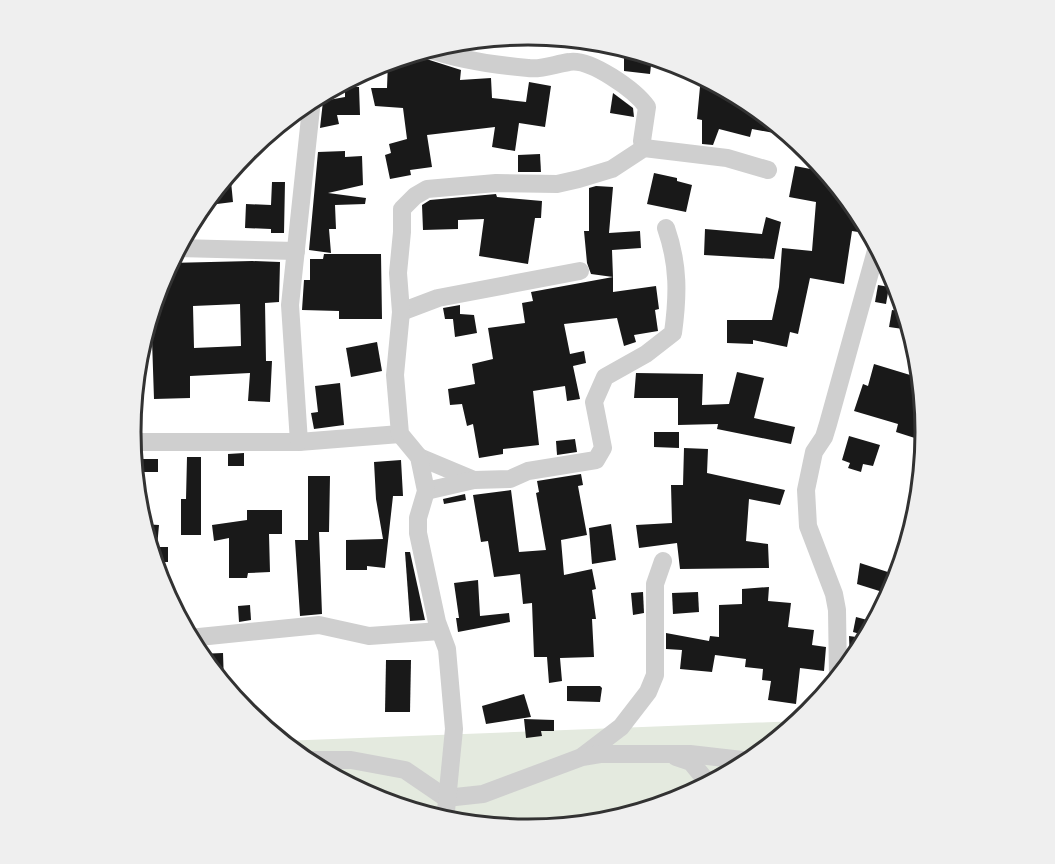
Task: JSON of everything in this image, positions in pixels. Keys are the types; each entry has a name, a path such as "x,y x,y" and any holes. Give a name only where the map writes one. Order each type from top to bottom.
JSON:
{"street":[{"path":"445,54 530,68 557,66 570,62 582,63 607,74 640,97 647,106 642,141 644,148"},
{"path":"299,442 290,305 311,111"},
{"path":"446,811 454,729 447,649 440,631 418,533 418,518 426,491 419,458 400,434 395,375 401,312 398,273 402,209 415,196 428,189 496,183 557,184 612,169 644,148 727,158 768,170"},
{"path":"426,491 474,480 510,478 528,471 596,460 603,448 594,402 605,377 646,354 673,333 679,294 672,245 666,228"},
{"path":"187,248 296,251"},
{"path":"838,664 837,610 834,594 808,526 806,490 814,452 824,437 874,259"},
{"path":"401,312 438,298 580,271"},
{"path":"141,442 299,442 400,434"},
{"path":"419,458 474,480"},
{"path":"582,757 621,727 648,692 655,675 655,584 663,561"},
{"path":"199,637 319,626 369,636 440,631"},
{"path":"322,760 351,760 405,770 446,798 483,794 582,757 600,754 672,756 690,754 734,759"},
{"path":"672,756 691,762 703,777"}],"shaded area":[{"path":"785,722 743,754 676,790 603,812 528,819 452,812 379,790 334,767 294,740"}],"building":[{"path":"624,57 651,66 650,74 624,71"},
{"path":"425,59 461,70 460,80 491,78 492,98 526,102 529,82 551,86 545,127 519,123 515,151 492,147 495,127 427,135 432,167 410,170 411,175 390,179 385,155 391,153 389,144 407,139 403,108 375,106 371,88 387,88 388,71"},
{"path":"700,86 743,110 773,133 752,129 750,137 719,129 713,145 702,144 702,120 697,119"},
{"path":"352,87 359,87 360,115 337,115 339,124 320,128 323,104 345,97 345,91"},
{"path":"613,93 633,108 634,117 610,113"},
{"path":"345,151 345,157 362,156 363,185 328,193 366,198 365,204 335,205 336,229 329,229 331,253 309,250 318,152"},
{"path":"540,154 541,172 518,172 518,155"},
{"path":"795,166 811,169 835,196 859,232 852,231 844,284 810,278 798,334 790,332 787,347 753,340 753,344 727,343 727,320 772,320 779,287 782,248 812,251 816,202 789,197"},
{"path":"654,173 677,178 677,181 692,185 686,212 647,204"},
{"path":"272,182 285,182 284,233 271,233 271,229 245,228 246,204 271,205"},
{"path":"231,183 233,202 214,204"},
{"path":"613,187 609,233 640,231 641,248 612,250 613,277 591,274 587,263 584,231 589,231 589,188"},
{"path":"496,194 497,197 542,201 541,218 535,218 528,264 479,256 484,219 458,220 458,229 423,230 422,205 430,200"},
{"path":"766,217 781,222 774,259 704,255 705,229 762,234"},
{"path":"324,254 381,254 382,319 339,319 339,311 302,310 304,280 310,280 310,259 323,259"},
{"path":"280,262 279,302 265,303 266,361 272,361 270,402 248,401 250,373 190,376 190,398 154,399 152,340 161,308 179,263","holes":["240,304 241,346 194,348 193,306"]},
{"path":"613,277 613,292 656,286 659,309 655,310 658,331 634,335 636,342 624,346 617,318 564,324 570,354 584,351 586,363 573,366 580,399 567,401 565,386 533,391 539,445 503,449 503,454 479,458 473,424 467,426 462,404 450,405 448,389 475,384 472,364 493,359 488,328 525,323 522,303 533,301 531,292"},
{"path":"878,285 886,286 888,292 886,304 875,302"},
{"path":"460,305 460,314 474,315 477,333 455,337 453,319 445,319 443,308"},
{"path":"892,310 895,310 900,329 889,327"},
{"path":"377,342 382,371 351,377 346,348"},
{"path":"874,364 910,375 915,438 896,432 898,424 854,411 863,384 868,386"},
{"path":"737,372 764,378 754,418 795,427 791,444 717,429 718,424 678,425 678,398 634,398 636,373 703,374 702,405 729,404"},
{"path":"340,383 344,425 314,429 311,413 318,412 315,386"},
{"path":"654,432 679,432 679,448 654,447"},
{"path":"849,436 880,445 873,466 863,464 861,472 848,468 850,463 842,460"},
{"path":"575,439 577,452 557,455 556,441"},
{"path":"684,448 708,449 707,473 785,490 780,505 749,499 746,541 768,544 769,568 680,569 677,543 639,548 636,525 672,523 671,485 683,485"},
{"path":"244,453 244,466 228,466 228,454"},
{"path":"187,457 201,457 201,535 181,535 181,499 186,499"},
{"path":"141,459 158,459 158,472 143,472"},
{"path":"401,460 403,496 393,496 385,568 367,566 367,570 346,570 346,540 383,539 376,499 374,462"},
{"path":"581,474 583,485 578,486 587,535 561,540 564,575 592,569 596,589 592,590 596,619 592,619 594,657 560,658 562,681 549,683 547,657 534,657 532,603 523,604 520,574 494,577 488,541 481,542 473,495 511,490 519,552 546,550 536,493 539,492 537,481"},
{"path":"308,476 330,476 329,532 319,532 322,614 300,616 295,540 308,540"},
{"path":"465,494 466,500 444,504 443,499"},
{"path":"247,510 282,510 282,534 269,534 270,572 248,573 247,578 229,578 229,538 214,541 212,525 247,520"},
{"path":"611,524 616,560 592,564 589,528"},
{"path":"152,525 159,525 157,543"},
{"path":"158,547 168,547 168,562 163,562"},
{"path":"405,552 410,552 425,620 410,621"},
{"path":"860,563 888,572 880,591 857,584"},
{"path":"478,580 480,616 509,613 510,622 458,632 456,618 459,618 454,583"},
{"path":"769,587 768,601 791,603 788,627 814,630 812,645 826,647 824,671 800,668 796,704 768,700 771,681 762,680 763,669 745,667 746,659 715,655 712,672 680,669 682,650 666,649 666,633 709,641 710,636 719,637 719,605 742,604 742,589"},
{"path":"643,592 644,613 633,615 631,593"},
{"path":"698,592 699,612 673,614 672,593"},
{"path":"250,605 251,620 239,622 238,606"},
{"path":"856,617 866,620 858,633 853,632"},
{"path":"849,636 856,637 849,646"},
{"path":"223,653 224,672 220,668 210,654"},
{"path":"386,660 411,660 410,712 385,712"},
{"path":"567,686 600,686 602,688 600,702 567,701"},
{"path":"524,694 531,717 486,724 482,706"},
{"path":"524,719 554,720 554,731 541,731 542,736 526,738"}]}
